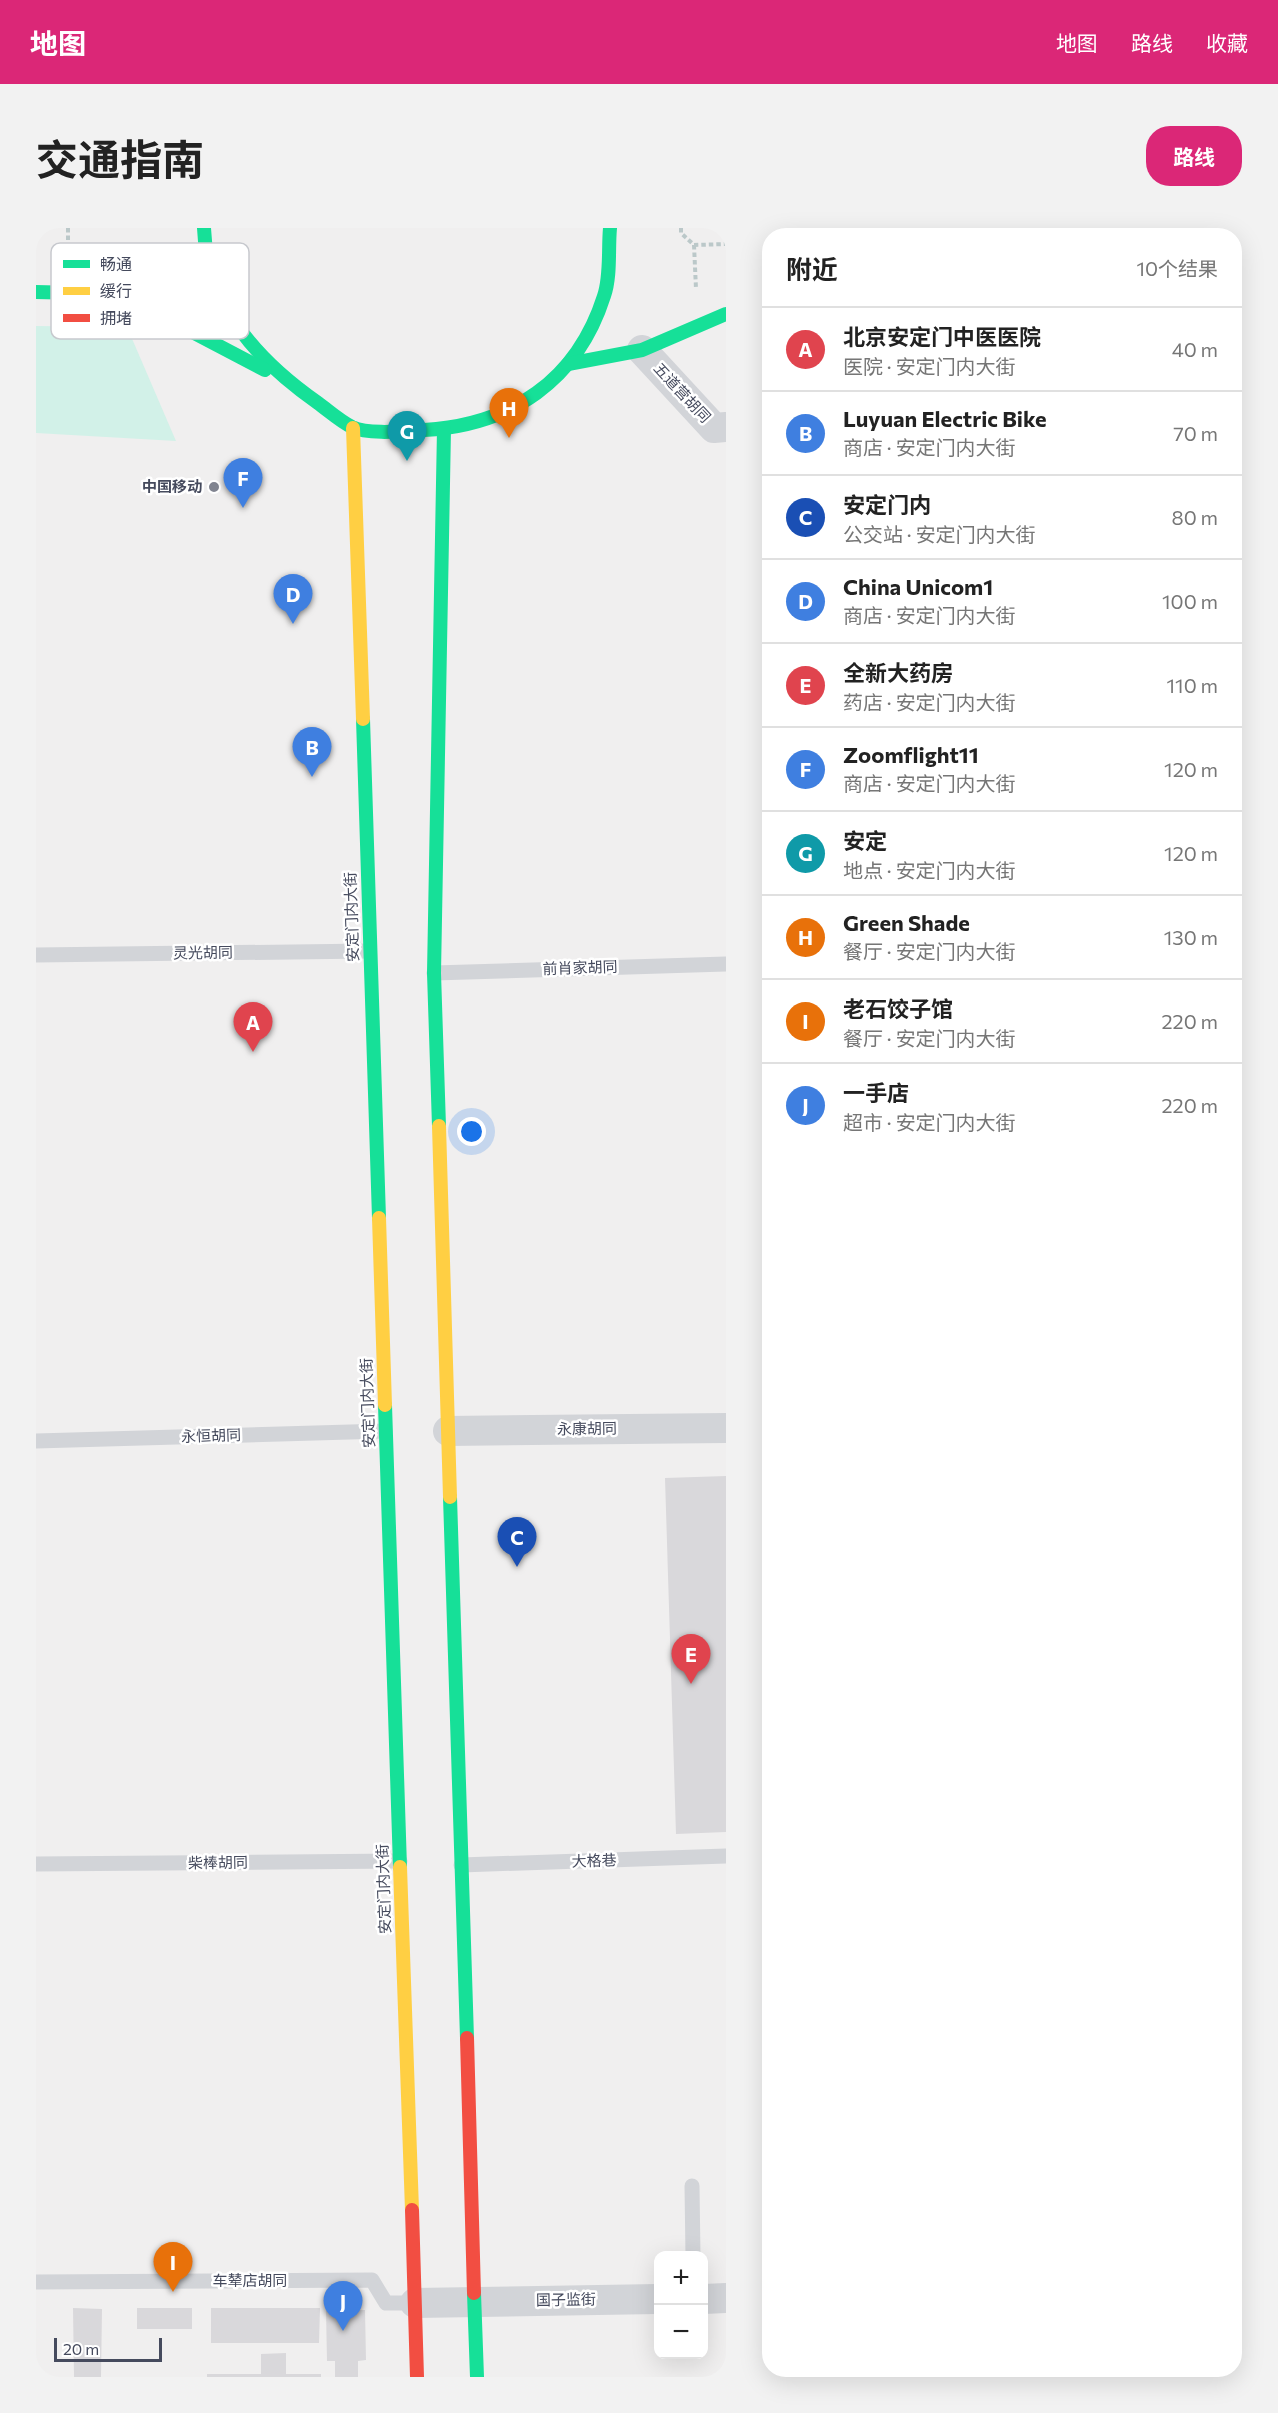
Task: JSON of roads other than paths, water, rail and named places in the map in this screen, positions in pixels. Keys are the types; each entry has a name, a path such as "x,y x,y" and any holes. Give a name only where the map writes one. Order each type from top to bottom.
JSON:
{"main road":[{"path":"204,228 205,243"},
{"path":"203,339 288,382 353,428 389,432 444,429 497,416 534,398 568,364 591,328 605,294 610,232"},
{"path":"36,292 51,292"},
{"path":"568,364 642,350 726,314"},
{"path":"246,339 288,382"},
{"name":"安定门内大街","path":"353,428 417,2377"},
{"path":"444,429 435,973 477,2377"}],"street":[{"name":"五道营胡同","path":"642,350 714,428 726,427"},
{"name":"永康胡同","path":"448,1431 726,1428"},
{"path":"708,2299 726,2298"},
{"name":"国子监街","path":"415,2303 654,2299"}],"lane":[{"name":"灵光胡同","path":"36,955 369,951"},
{"name":"前肖家胡同","path":"435,973 726,964"},
{"name":"永恒胡同","path":"36,1440 386,1431"},
{"name":"大格巷","path":"461,1865 726,1856"},
{"name":"柴棒胡同","path":"36,1864 400,1861"},
{"path":"692,2186 693,2251"},
{"name":"车辇店胡同","path":"36,2282 372,2280 386,2303 415,2303"}],"place":[{"name":"Green Shade","path":"509,438"},
{"name":"安定","path":"407,461"},
{"name":"中国移动","path":"214,487"},
{"name":"Zoomflight11","path":"243,508"},
{"name":"China Unicom1","path":"293,624"},
{"name":"Luyuan Electric Bike","path":"312,777"},
{"name":"北京安定门中医医院","path":"253,1052"},
{"name":"安定门内","path":"517,1567"},
{"name":"全新大药房","path":"691,1684"},
{"name":"老石饺子馆","path":"173,2292"},
{"name":"一手店","path":"343,2331"}]}
